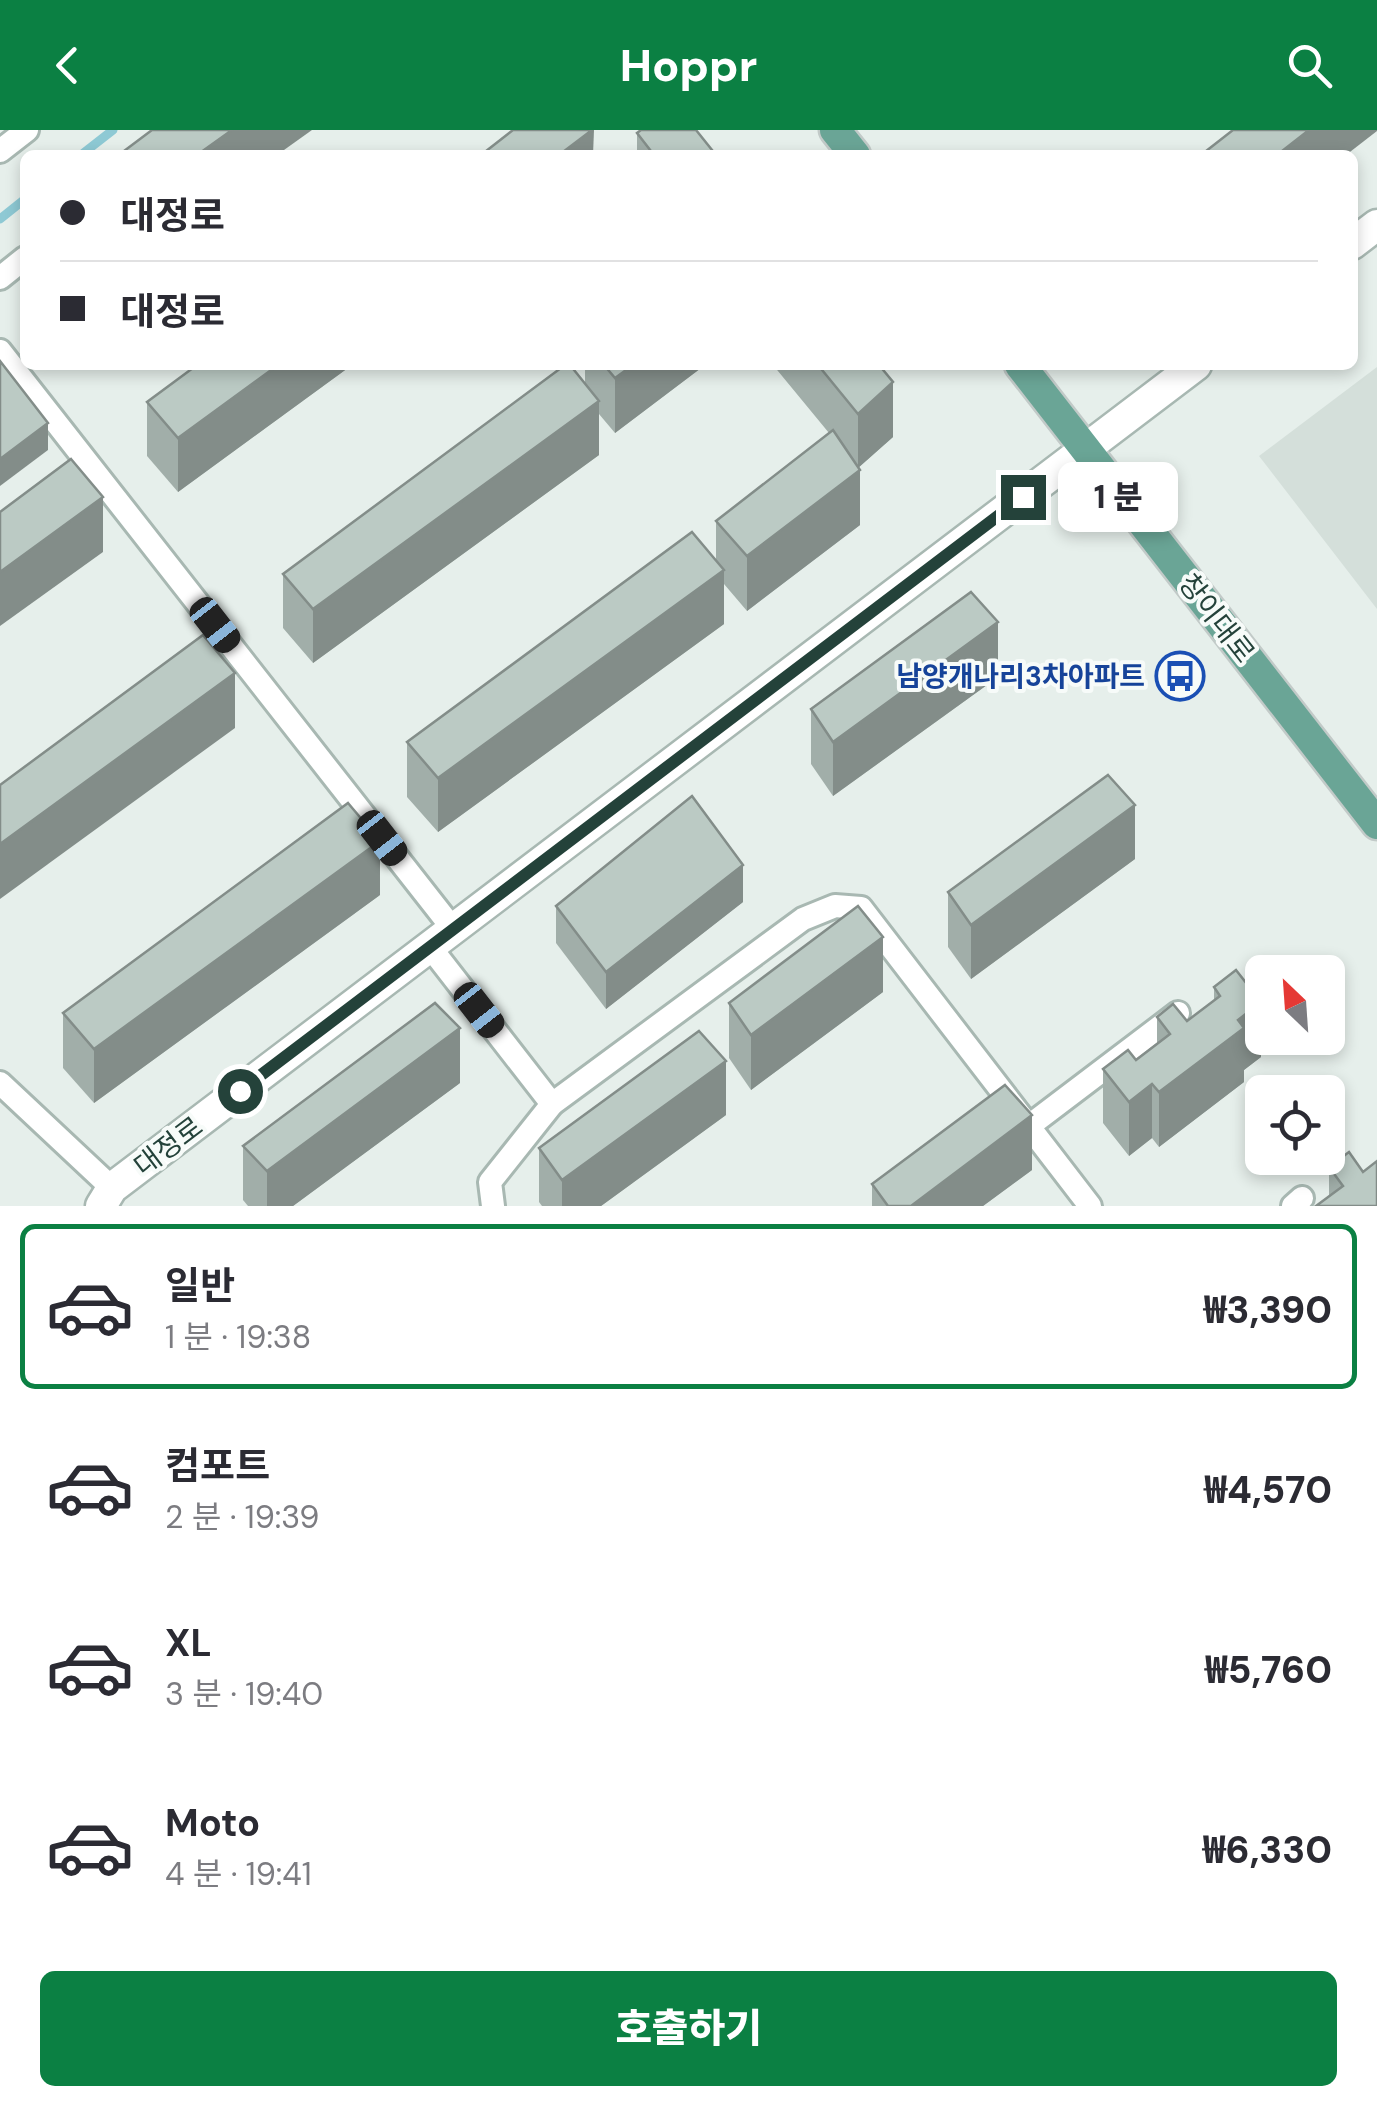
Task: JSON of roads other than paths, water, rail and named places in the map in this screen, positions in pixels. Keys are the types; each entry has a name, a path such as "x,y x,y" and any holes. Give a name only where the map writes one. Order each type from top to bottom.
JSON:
{"main road":[{"path":"835,130 851,150"},
{"name":"창이대로","path":"1024,370 1377,824"}],"street":[{"path":"0,150 27,130"},
{"path":"0,278 20,262"},
{"path":"0,351 442,938 552,1104"},
{"name":"대정로","path":"107,1197 1189,370"},
{"path":"493,1206 490,1182 552,1104 803,918 836,906 861,908 886,936 1090,1206"},
{"path":"1030,1126 1179,1012"},
{"path":"0,1084 107,1197"}],"waterway":[{"path":"87,150 113,130"},
{"path":"0,219 20,203"}],"place":[{"name":"남양개나리3차아파트","path":"1180,676"}]}
